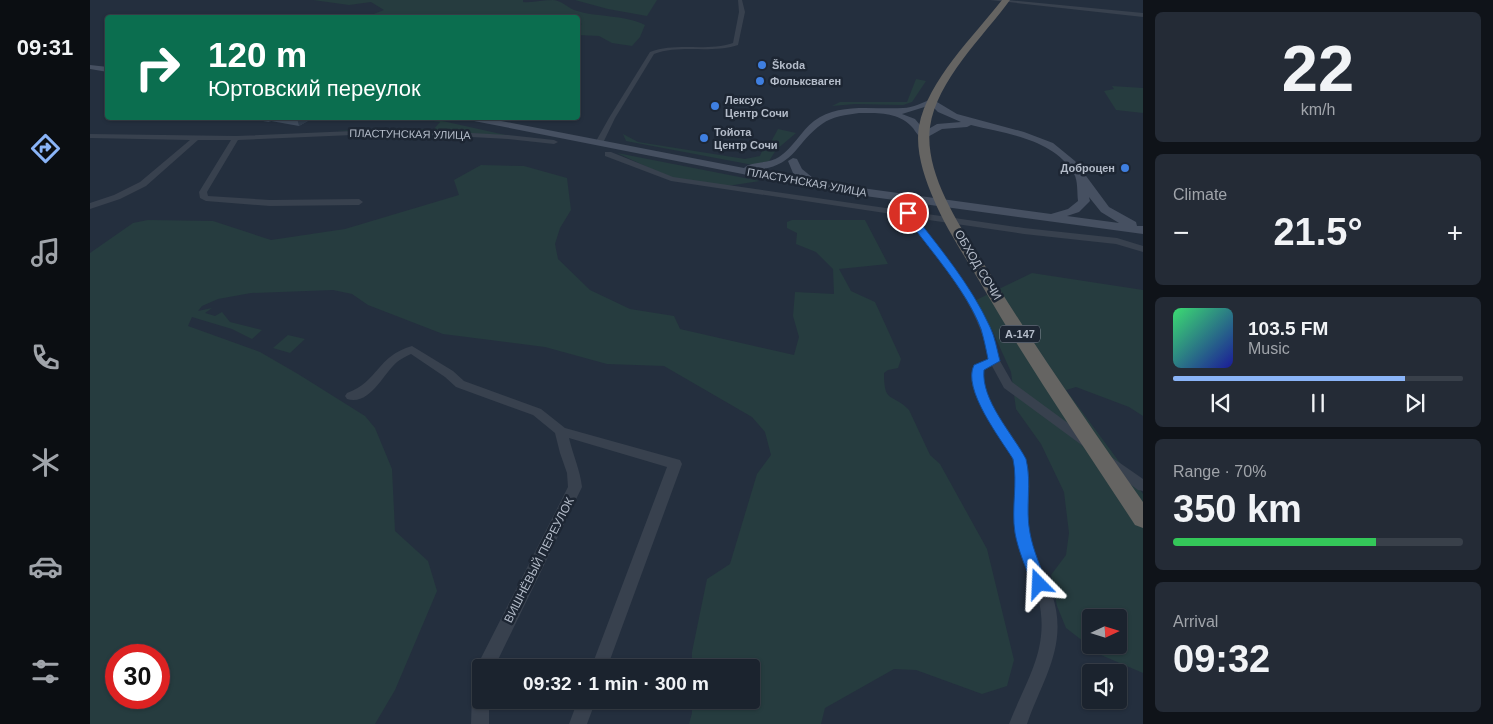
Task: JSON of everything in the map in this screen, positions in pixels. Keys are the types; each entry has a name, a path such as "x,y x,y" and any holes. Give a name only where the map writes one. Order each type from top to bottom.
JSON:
{"highway":[{"name":"ОБХОД СОЧИ","path":"1004,1 947,76 932,102 928,112 924,136 931,175 940,200 1000,303 1143,519"}],"main road":[{"path":"90,67 105,70"},
{"path":"778,178 803,138 817,123 831,115 848,110 906,111 932,102 948,113 984,125 1019,133 1048,145 1071,161 1098,203 1101,216 1099,224"},
{"path":"882,111 905,117 912,121 924,136 934,129 948,125 984,125"},
{"name":"ПЛАСТУНСКАЯ УЛИЦА","path":"484,120 778,178 1143,229"},
{"path":"730,168 758,168 788,160"},
{"path":"788,160 802,176 821,185"},
{"path":"1081,176 1084,201 1099,224"},
{"path":"1041,216 1071,212 1079,208 1084,201"},
{"path":"1098,203 1117,217 1143,229"}],"street":[{"path":"599,143 652,53 662,49 721,48 736,44 742,12 740,0"},
{"path":"992,0 1143,15"},
{"name":"ПЛАСТУНСКАЯ УЛИЦА","path":"90,136 236,138 399,131 554,142"},
{"path":"90,206 117,197 143,184 196,138"},
{"path":"236,138 203,192 203,196 206,198 270,203 359,202"},
{"path":"608,154 671,179 1024,231 1117,241 1143,249"},
{"path":"773,194 778,178"},
{"path":"908,213 937,250 972,302 986,328 994,361 1008,385 1143,486"},
{"path":"351,396 364,392 372,386 392,360 412,350 460,384 537,412 561,431 675,464 602,659"},
{"path":"994,361 978,368 977,382 983,398 1019,459 1022,470 1020,507 1022,533 1032,566 1047,602 1049,631 1042,670 1022,710 1018,724"},
{"name":"ВИШНЁВЫЙ ПЕРЕУЛОК","path":"489,659 575,487 574,473 566,454 561,431"},
{"path":"480,709 480,724"},
{"path":"578,724 584,709"}],"green space":[{"path":"313,0 523,0 523,2 527,2 553,0 574,10 628,19 645,25 640,37 632,46 612,43 599,36 580,35 580,25 582,24 580,24 580,15 371,15 384,10 371,2 349,5"},
{"path":"575,0 657,0 647,16 608,9"},
{"path":"916,79 926,81 912,102 903,105 855,104 832,106 840,102 907,102"},
{"path":"1112,86 1143,88 1143,113 1116,110 1104,91 1114,89"},
{"path":"426,120 438,120 510,136 453,132 336,131 434,129 440,122"},
{"path":"778,129 796,133 776,150 769,161 753,165 626,141 623,134 638,142 745,159 760,156 762,151 766,151"},
{"path":"617,153 760,181 727,186 671,178"},
{"path":"481,165 524,166 567,178 571,210 560,228 555,244 558,259 590,290 630,309 674,316 680,329 794,355 799,337 793,316 795,292 834,294 833,269 816,252 796,244 797,233 787,228 787,222 792,220 865,220 888,264 839,269 851,291 875,302 901,359 898,368 884,373 887,394 909,410 930,455 940,464 987,549 1014,660 1007,686 982,694 916,670 894,669 825,708 821,724 689,724 692,709 760,709 760,659 692,659 707,579 730,564 757,474 771,455 765,432 752,417 664,366 607,364 545,347 443,334 368,305 352,294 333,290 251,293 218,299 202,306 198,311 212,308 205,313 215,316 222,312 230,322 262,330 252,339 232,329 192,317 188,326 260,352 365,416 375,428 392,469 395,531 428,561 437,591 395,690 375,724 90,724 90,253 133,223 148,220 213,221 271,240 345,229 459,195 454,180"},
{"path":"1032,273 1143,290 1143,416 1129,407 1076,387 1066,390 1143,494 1143,673 1127,666 1127,664 1122,664 1100,654 1128,654 1128,609 1082,609 1082,640 1066,628 1057,606 1051,575 1066,555 1069,533 1064,492 1041,444 1016,409 1011,372 992,330 972,302"},
{"path":"288,335 305,339 290,353 273,348"}],"place":[{"name":"Škoda","path":"762,65"},
{"name":"Фольксваген","path":"760,81"},
{"name":"Лексус Центр Сочи","path":"715,106"},
{"name":"Тойота Центр Сочи","path":"704,138"},
{"name":"Доброцен","path":"1125,168"}],"route":[{"path":"908,213 942,257 972,302 986,328 994,361 978,368 976,374 977,382 983,398 1019,459 1022,470 1020,507 1022,533 1039,584"}]}
